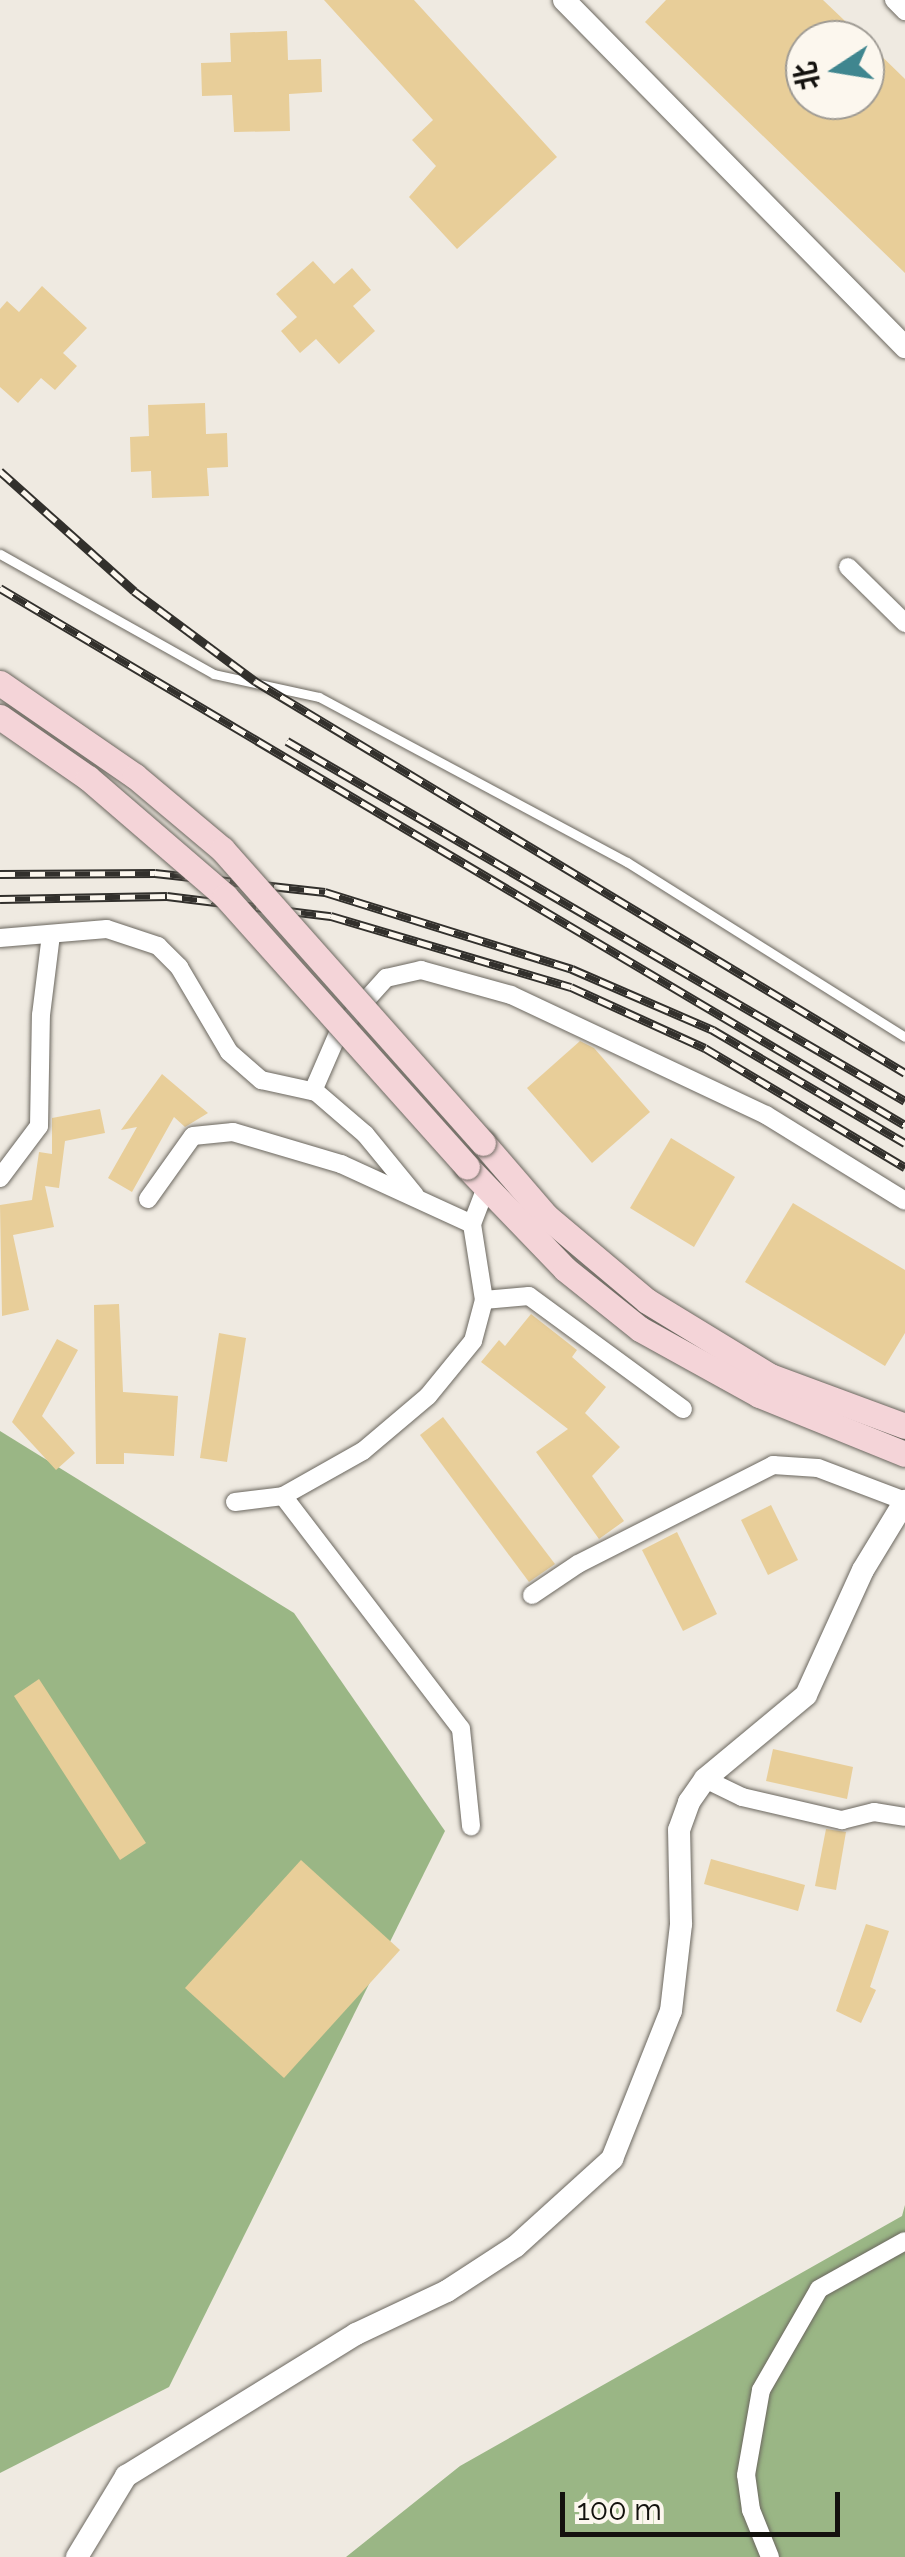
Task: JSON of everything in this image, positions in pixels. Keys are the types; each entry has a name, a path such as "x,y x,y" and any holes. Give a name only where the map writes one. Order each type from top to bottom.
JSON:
{"main road":[{"path":"0,683 135,776 222,849 557,1226 647,1301 770,1376 905,1426"},
{"path":"0,717 88,778 225,896 466,1167 566,1269 640,1329 741,1387 905,1454"}],"street":[{"path":"564,0 905,347"},
{"path":"894,0 905,11"},
{"path":"848,567 905,623"},
{"path":"0,938 107,929 146,938 170,956 229,1052 260,1080 313,1091 365,1134 416,1195"},
{"path":"0,1178 39,1126 40,1015 50,935"},
{"path":"313,1091 340,1029 386,978 422,970 511,995 766,1115 905,1201"},
{"path":"148,1199 194,1136 233,1132 340,1164 416,1195 472,1224"},
{"path":"235,1502 283,1496 363,1451 428,1396 473,1341 484,1300 472,1224 486,1188"},
{"path":"484,1300 530,1296 683,1409"},
{"path":"78,2557 126,2476 356,2334 447,2292 516,2246 612,2159 670,2011 681,1924 679,1830 705,1780 806,1695 863,1570 905,1501 818,1468 773,1465 578,1564 532,1595"},
{"path":"283,1496 462,1729 471,1826"},
{"path":"705,1780 742,1797 842,1820 874,1812 905,1816"},
{"path":"770,2557 750,2510 746,2476 761,2390 819,2289 905,2241"}],"lane":[{"path":"0,554 214,674 319,697 627,862 905,1037"}],"green space":[{"path":"0,1431 294,1613 445,1831 169,2387 0,2473"},
{"path":"905,2205 905,2557 346,2557 460,2466 902,2216"}],"building":[{"path":"324,0 414,0 557,157 457,249 409,197 436,166 412,140 433,120"},
{"path":"666,0 823,0 844,20 785,20 785,120 885,120 885,60 905,79 905,273 645,22"},
{"path":"287,31 288,60 321,59 322,92 289,94 290,131 234,132 232,95 202,96 201,63 231,62 230,33"},
{"path":"313,261 334,284 352,268 371,290 353,306 375,331 339,364 316,339 300,353 281,331 297,317 276,294"},
{"path":"42,286 87,328 63,353 77,366 55,390 41,378 18,403 0,387 0,309 7,301 19,312"},
{"path":"205,403 206,434 227,433 228,467 207,468 209,496 152,498 151,471 131,472 130,437 149,436 148,405"},
{"path":"580,1041 594,1048 650,1112 592,1163 527,1088"},
{"path":"162,1074 208,1113 185,1127 174,1117 132,1192 108,1178 137,1127 121,1130"},
{"path":"100,1109 105,1133 65,1141 59,1188 45,1186 54,1227 13,1235 29,1310 2,1316 0,1205 32,1200 39,1152 52,1154 52,1118"},
{"path":"671,1138 735,1177 694,1247 630,1208"},
{"path":"793,1203 905,1270 905,1333 885,1366 745,1282"},
{"path":"119,1304 123,1392 178,1396 174,1456 124,1453 124,1464 96,1464 94,1305"},
{"path":"531,1314 577,1350 572,1357 606,1387 585,1413 620,1447 592,1476 624,1521 599,1539 536,1452 568,1429 481,1362 499,1340 505,1346"},
{"path":"219,1333 246,1338 227,1462 200,1458"},
{"path":"57,1339 78,1350 42,1416 75,1453 56,1470 12,1422"},
{"path":"443,1417 555,1564 529,1582 420,1435"},
{"path":"771,1505 798,1560 768,1575 741,1520"},
{"path":"677,1532 717,1614 683,1631 642,1550"},
{"path":"39,1679 146,1843 120,1860 14,1696"},
{"path":"773,1749 853,1767 847,1799 766,1781"},
{"path":"826,1829 846,1832 836,1890 815,1886"},
{"path":"711,1859 805,1885 798,1911 704,1884"},
{"path":"301,1860 400,1950 284,2078 185,1988"},
{"path":"866,1924 889,1931 870,1987 876,1990 861,2023 836,2011"}],"railway":[{"path":"0,471 134,591 255,681 905,1073"},
{"path":"0,588 905,1125"},
{"path":"287,741 905,1101"},
{"path":"0,874 155,873 325,892 572,969 713,1030 905,1143"},
{"path":"0,899 167,896 331,916 571,987 705,1048 905,1167"}]}
